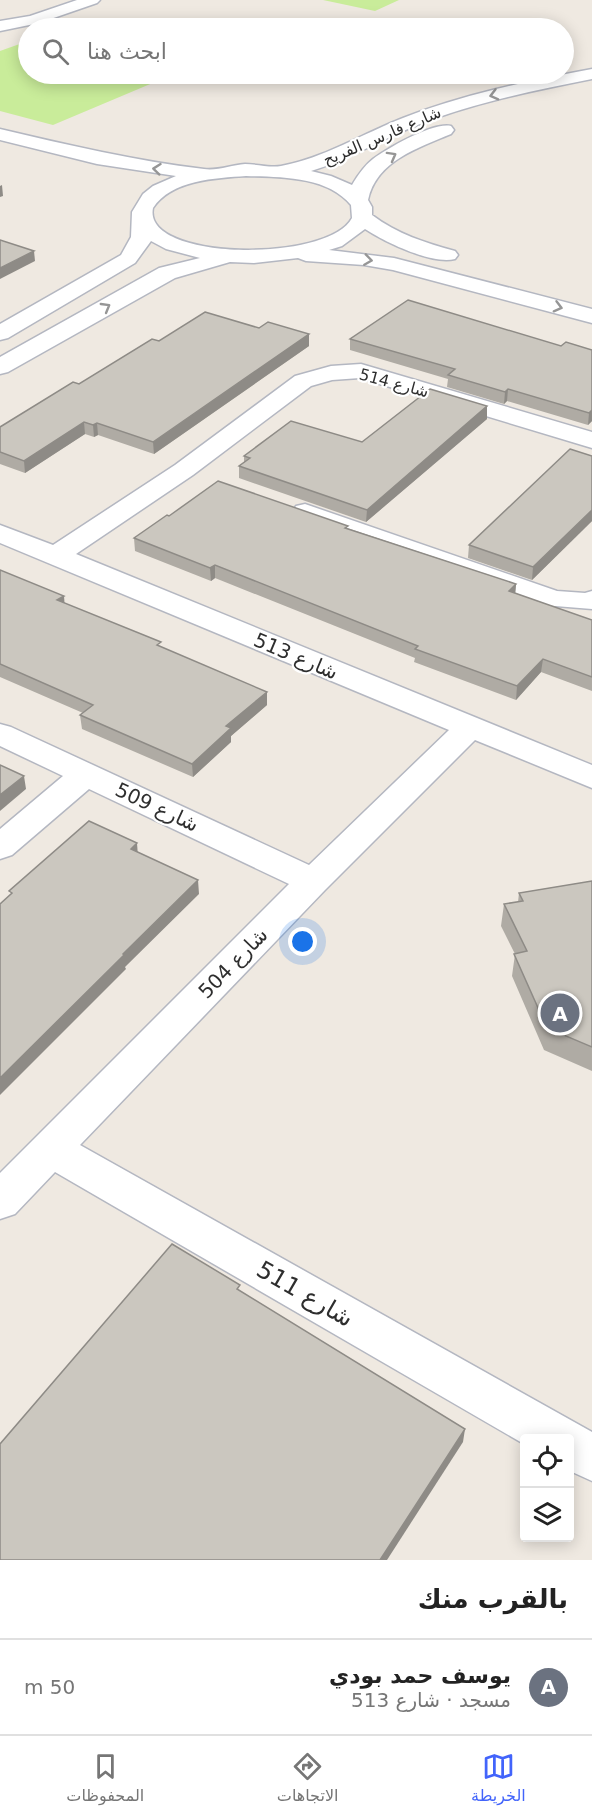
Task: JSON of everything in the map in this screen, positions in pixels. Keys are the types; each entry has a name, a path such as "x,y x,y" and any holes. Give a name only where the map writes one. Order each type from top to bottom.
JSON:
{"street":[{"path":"24,18 54,7 92,0"},
{"path":"0,16 31,8 50,9 54,12 54,7"},
{"path":"0,27 18,20"},
{"name":"شارع فارس الفريح","path":"574,77 592,74"},
{"name":"شارع فارس الفريح","path":"276,171 326,161 382,133 468,102 537,84"},
{"path":"483,116 558,95 592,89"},
{"name":"شارع فارس الفريح","path":"360,209 361,183 374,168 408,147 463,123"},
{"path":"0,134 123,164 215,173 276,171 327,181 346,190 380,230 403,242 467,260"},
{"path":"0,152 92,176"},
{"path":"138,206 166,187 183,180 215,173"},
{"path":"138,206 155,234 178,246 210,253 257,256 332,256 394,264 592,316"},
{"path":"0,333 128,259 139,246 144,234 138,206"},
{"path":"0,367 167,273 209,261 303,251 332,243 353,231 360,209"},
{"path":"33,314 64,313 71,316 74,321 73,326"},
{"name":"شارع 514","path":"56,555 184,470 303,381 331,373 362,371 592,440"},
{"path":"184,470 218,482"},
{"path":"285,505 553,599 587,602 592,600"},
{"name":"شارع 513","path":"0,533 592,777"},
{"name":"شارع 504","path":"0,1201 313,881 469,728"},
{"name":"شارع 509","path":"0,734 313,881"},
{"path":"0,847 86,774"},
{"name":"شارع 511","path":"51,1149 552,1434"},
{"path":"574,1447 592,1458"}],"green space":[{"path":"323,0 399,0 375,11"},
{"path":"18,45 18,84 150,84 53,125 0,111 0,51"}],"building":[{"path":"0,240 34,251 0,268"},
{"path":"408,300 561,346 566,342 592,350 592,410 589,413 508,389 505,392 448,375 455,369 350,339"},
{"path":"205,312 259,328 268,322 309,334 153,442 97,423 93,425 84,422 24,461 0,452 0,427 73,382 79,384 152,339 159,341"},
{"path":"430,389 487,406 367,510 239,466 250,458 244,456 291,421 362,442"},
{"path":"570,449 592,456 592,510 533,567 469,545"},
{"path":"218,481 348,526 345,528 516,584 509,591 592,620 592,677 543,659 517,686 415,649 418,646 215,565 210,568 134,538"},
{"path":"0,570 64,596 57,600 161,642 157,645 267,692 226,726 231,728 192,764 80,715 93,705 0,664"},
{"path":"0,765 24,776 0,795"},
{"path":"89,821 137,843 131,849 198,880 0,1078 0,904 12,893 9,891"},
{"path":"592,881 592,1047 547,1028 514,954 527,951 504,904 523,901 519,893"},
{"path":"172,1244 240,1285 237,1289 465,1429 380,1560 0,1560 0,1444"}],"place":[{"name":"يوسف حمد بودي","path":"560,1013"}]}
